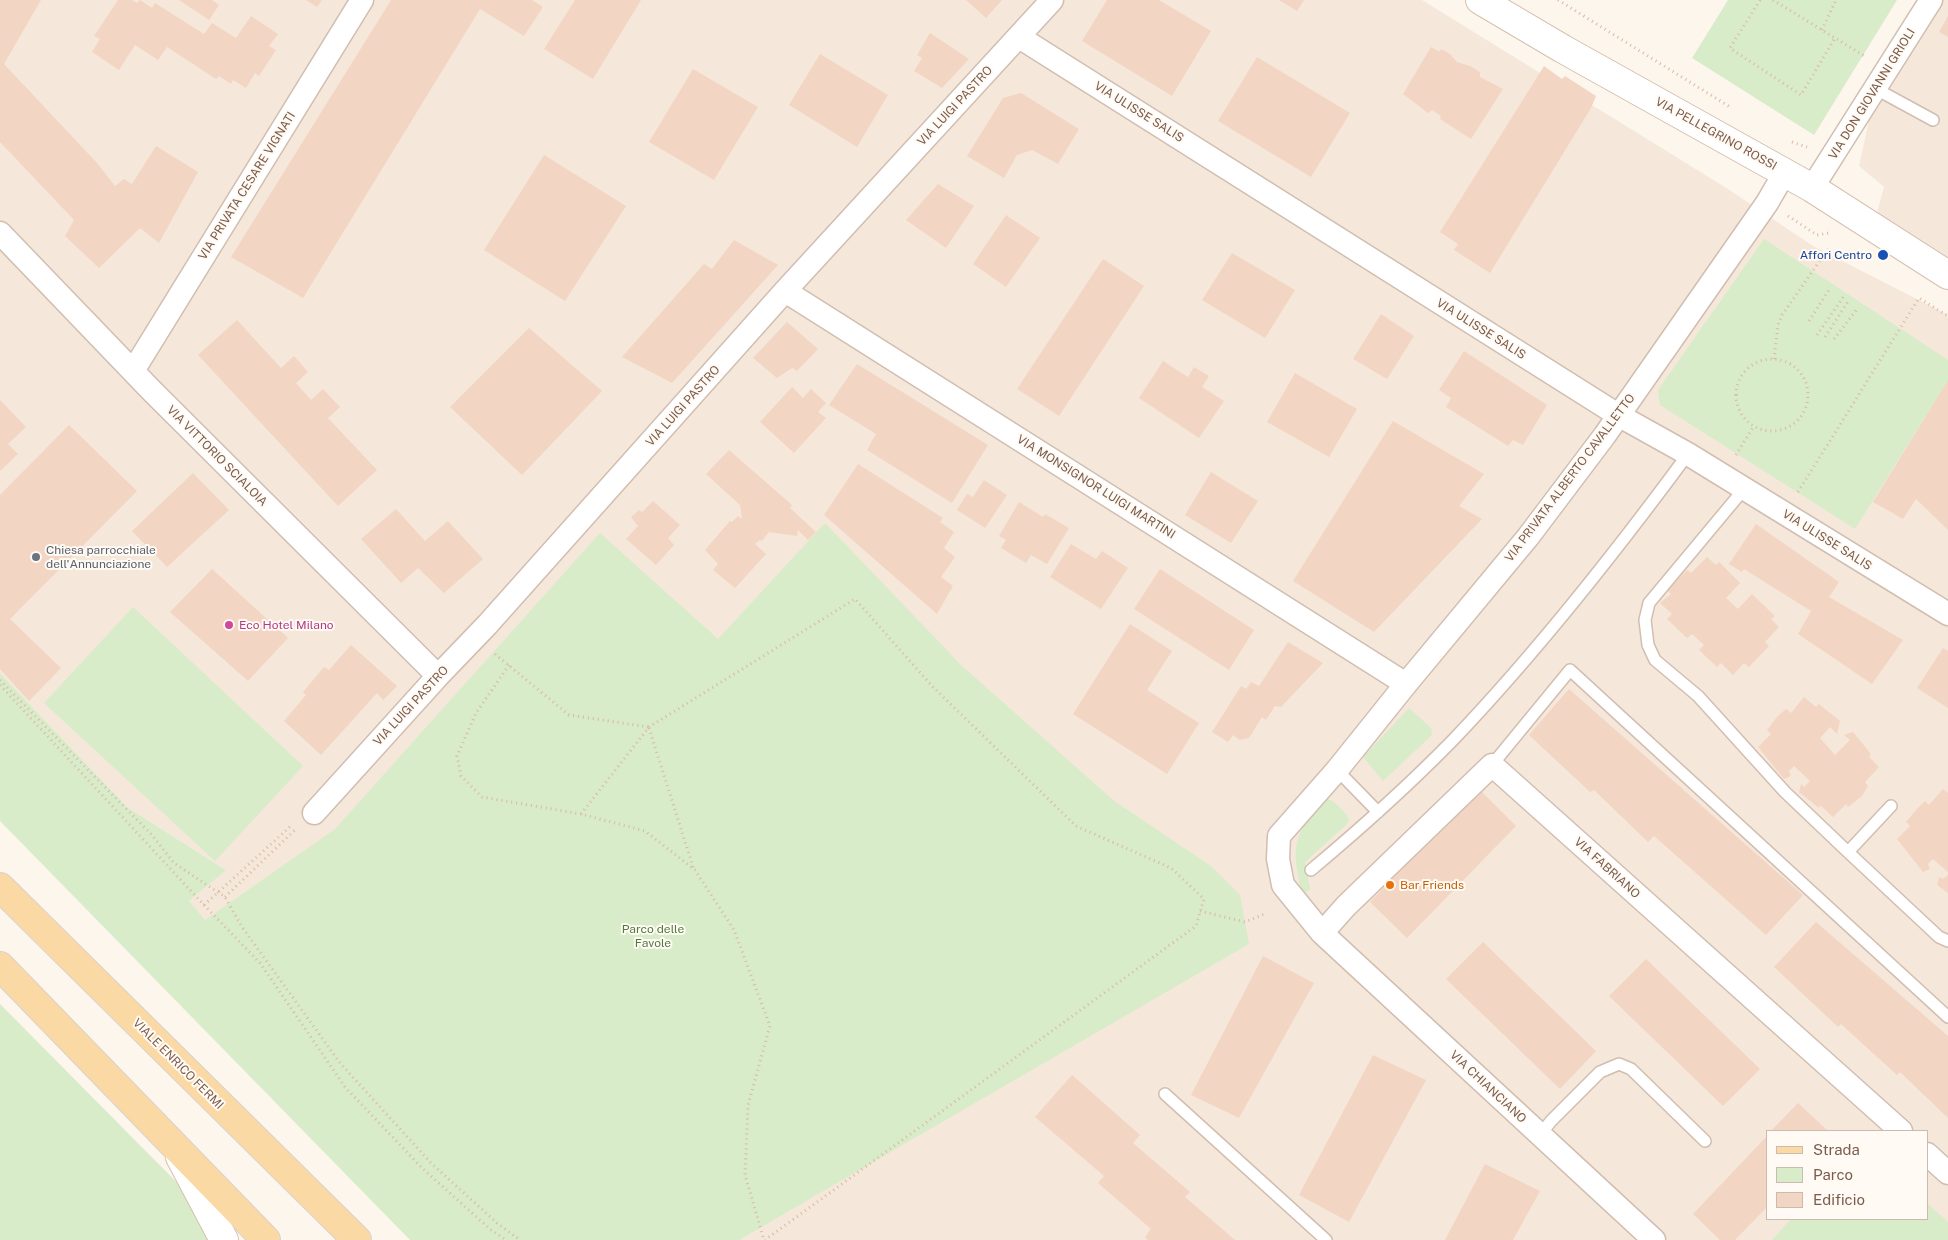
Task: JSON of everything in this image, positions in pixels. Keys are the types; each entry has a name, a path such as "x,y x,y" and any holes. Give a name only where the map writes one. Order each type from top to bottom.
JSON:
{"main road":[{"name":"VIA PELLEGRINO ROSSI","path":"1480,0 1572,54 1785,172 1948,275"},
{"name":"VIALE ENRICO FERMI","path":"0,887 357,1240"},
{"path":"0,966 266,1240"},
{"path":"175,1146 224,1240"}],"street":[{"name":"VIA PRIVATA CESARE VIGNATI","path":"133,372 362,0"},
{"name":"VIA LUIGI PASTRO","path":"314,813 438,676 488,625 785,291 1052,0"},
{"name":"VIA DON GIOVANNI GRIOLI","path":"1812,188 1931,0"},
{"name":"VIA ULISSE SALIS","path":"1019,37 1618,415 1688,454 1948,614"},
{"name":"VIA PRIVATA ALBERTO CAVALLETTO","path":"1322,933 1283,885 1278,859 1279,836 1337,770 1528,537 1618,415 1767,203 1785,172"},
{"name":"VIA VITTORIO SCIALOIA","path":"0,233 133,372 438,676"},
{"name":"VIA MONSIGNOR LUIGI MARTINI","path":"785,291 1406,684"},
{"path":"1322,933 1346,906 1492,765"},
{"name":"VIA FABRIANO","path":"1492,765 1900,1130"},
{"name":"VIA CHIANCIANO","path":"1322,933 1654,1240"},
{"path":"1928,1155 1948,1173"}],"lane":[{"path":"1876,89 1933,120"},
{"path":"1311,870 1378,812 1452,740 1504,683 1593,578 1688,454"},
{"path":"1744,489 1649,603 1645,620 1648,645 1655,660 1698,696 1785,792 1939,938 1948,941"},
{"path":"1492,765 1570,670 1948,1017"},
{"path":"1337,770 1378,812"},
{"path":"1848,852 1891,806"},
{"path":"1540,1135 1551,1121 1600,1072 1619,1064 1631,1070 1706,1140"},
{"path":"1165,1094 1326,1240"}],"path":[{"path":"1558,0 1735,110"},
{"path":"1760,0 1730,48 1801,95 1835,38"},
{"path":"1773,0 1870,59"},
{"path":"1822,30 1836,0"},
{"path":"1788,141 1814,150"},
{"path":"1781,212 1817,234 1834,232"},
{"path":"1774,359 1780,320 1828,249"},
{"path":"1809,321 1829,290"},
{"path":"1817,336 1844,296"},
{"path":"1794,499 1919,298 1948,316"},
{"path":"1825,337 1849,300"},
{"path":"1834,339 1858,308"},
{"path":"1764,359 1779,359 1796,367 1806,382 1808,397 1802,416 1789,427 1770,431 1754,426 1740,413 1735,398 1738,381 1748,367 1764,359"},
{"path":"1733,460 1754,426"},
{"path":"581,814 649,727 855,599 932,686 1076,826 1171,868 1204,899 1196,926 764,1240 746,1175 748,1106 770,1026 734,930 695,870 649,727"},
{"path":"490,651 569,714 649,727"},
{"path":"509,665 476,713 457,756 461,776 482,797 581,814 645,831 695,870"},
{"path":"0,680 150,834 174,863 225,897 242,926 340,1063 432,1163 497,1223 520,1240"},
{"path":"0,685 204,905 260,962 345,1087 422,1168 491,1230 506,1240"},
{"path":"204,905 295,823 314,813"},
{"path":"225,897 314,813"},
{"path":"1200,911 1245,922 1267,913"}],"shaded area":[{"path":"0,0 1422,0 1728,189 1813,246 1948,315 1948,1240 410,1240 189,901 225,869 127,807 0,673"},
{"path":"1931,0 1948,0 1948,275 1873,227 1884,187 1859,166 1876,89"}],"green space":[{"path":"1728,0 1897,0 1814,135 1692,58"},
{"path":"1764,239 1948,360 1948,380 1855,529 1660,405 1658,390"},
{"name":"Parco delle Favole","path":"825,523 961,665 1113,800 1211,866 1240,895 1249,944 739,1240 410,1240 0,821 0,673 127,807 226,870 189,901 205,920 335,829 600,533 718,639"},
{"path":"133,607 303,766 215,861 44,703"},
{"path":"1409,708 1431,728 1432,735 1383,781 1363,757"},
{"path":"1326,798 1340,807 1349,820 1346,825 1305,862 1310,889 1305,893 1300,885 1296,862 1297,841 1305,824"},
{"path":"0,1004 234,1240 0,1240"},
{"path":"1928,1204 1948,1222 1948,1240 1772,1240 1790,1220 1928,1220"}],"building":[{"path":"0,0 41,0 4,64 97,163 115,186 124,179 132,184 156,146 198,172 159,243 140,228 99,268 65,236 74,220 0,142"},
{"path":"118,0 132,0 137,3 140,0 152,8 155,3 204,34 212,23 236,38 251,16 278,34 269,46 276,50 259,76 255,73 246,88 233,80 231,84 219,76 216,79 167,47 158,60 135,45 119,70 92,52 100,39 94,36"},
{"path":"179,0 212,0 219,5 209,20"},
{"path":"306,0 322,0 317,7"},
{"path":"391,0 532,0 543,7 524,36 480,9 303,298 231,257"},
{"path":"575,0 641,0 593,79 544,49"},
{"path":"966,0 1002,0 986,18"},
{"path":"1107,0 1159,0 1211,31 1172,96 1082,41"},
{"path":"1279,0 1304,0 1297,11"},
{"path":"1948,16 1948,37 1939,32"},
{"path":"930,33 969,59 942,88 914,71 922,58 917,55"},
{"path":"1431,47 1440,52 1441,49 1450,54 1457,62 1470,66 1480,72 1480,77 1503,89 1471,139 1440,119 1441,116 1432,110 1428,113 1403,94"},
{"path":"820,54 888,95 857,147 789,105"},
{"path":"1257,57 1350,113 1311,177 1218,121"},
{"path":"1544,66 1562,79 1565,76 1596,96 1591,108 1490,273 1454,250 1458,244 1440,232"},
{"path":"693,69 758,107 714,180 649,142"},
{"path":"1021,93 1079,129 1058,164 1032,150 1017,155 1004,178 967,156 1003,98"},
{"path":"544,155 626,206 565,301 484,250"},
{"path":"938,184 974,206 946,248 906,220"},
{"path":"1006,215 1040,238 1006,287 973,264"},
{"path":"734,240 778,265 672,383 622,357 704,264 712,269"},
{"path":"1232,253 1295,290 1265,338 1202,300"},
{"path":"1103,259 1144,286 1059,416 1017,389"},
{"path":"1381,314 1414,336 1387,379 1353,359"},
{"path":"237,320 281,368 294,356 308,372 296,383 311,400 323,389 340,407 328,418 377,470 338,506 198,355"},
{"path":"787,322 818,349 797,371 792,368 777,378 753,358"},
{"path":"529,328 602,391 522,475 450,407"},
{"path":"1464,351 1547,405 1523,445 1513,440 1508,446 1446,407 1451,398 1439,390"},
{"path":"1163,361 1188,377 1194,367 1209,376 1202,387 1224,401 1199,438 1139,398"},
{"path":"857,364 988,445 952,503 867,450 876,434 829,405"},
{"path":"1295,373 1357,409 1329,457 1267,422"},
{"path":"1948,380 1948,530 1916,499 1903,519 1873,502"},
{"path":"792,387 803,398 811,389 826,403 818,412 826,418 794,453 760,422"},
{"path":"0,400 26,427 8,444 18,454 0,471"},
{"path":"1393,421 1484,474 1459,506 1482,519 1374,632 1293,581"},
{"name":"Chiesa parrocchiale dell'Annunciazione","path":"69,425 137,491 10,619 61,668 29,701 0,669 0,495"},
{"path":"729,450 792,505 790,508 816,532 808,540 798,530 797,536 769,532 762,541 760,540 755,544 766,554 735,588 713,570 718,564 705,550 730,521 732,522 738,516 742,519 740,505 706,474"},
{"path":"858,464 943,518 940,522 954,532 944,548 955,557 941,577 953,586 937,614 824,515"},
{"path":"1211,472 1258,501 1231,543 1185,515"},
{"path":"193,473 229,510 167,567 132,531"},
{"path":"984,480 1007,495 985,528 957,510 967,494 973,497"},
{"path":"653,501 680,525 668,538 674,545 656,565 626,539 638,526 631,517 639,510 642,512"},
{"path":"1019,502 1043,517 1045,514 1069,528 1047,564 1031,555 1026,563 1001,548 1006,540 999,536"},
{"path":"396,509 425,541 448,521 483,559 444,593 418,568 401,583 361,539"},
{"path":"1756,524 1839,582 1829,597 1903,640 1872,684 1798,634 1811,611 1744,569 1742,572 1729,564"},
{"path":"1071,544 1096,559 1102,551 1128,568 1101,609 1050,577"},
{"path":"1707,557 1716,565 1719,562 1740,583 1726,598 1738,609 1752,594 1775,616 1771,619 1779,627 1765,642 1769,646 1749,667 1744,663 1733,675 1721,663 1717,667 1699,650 1704,645 1692,634 1687,638 1667,619 1672,614 1660,603 1671,594 1667,590 1687,570 1691,573"},
{"name":"Eco Hotel Milano","path":"212,569 288,638 248,681 170,612"},
{"path":"1160,569 1254,630 1229,670 1134,609"},
{"path":"1130,624 1172,651 1147,690 1199,723 1167,774 1073,714"},
{"path":"1288,642 1323,663 1281,707 1275,706 1266,720 1262,717 1249,738 1240,740 1233,735 1228,742 1212,732 1241,686 1246,689 1251,682 1259,686"},
{"path":"351,645 397,686 383,700 377,693 321,755 284,721 306,695 303,692 324,667 329,670"},
{"path":"1943,648 1948,651 1948,708 1917,688"},
{"path":"1569,689 1803,895 1766,935 1654,836 1648,842 1594,790 1590,792 1529,735"},
{"path":"1804,697 1816,707 1819,704 1840,721 1837,734 1830,727 1820,738 1835,755 1850,740 1844,735 1853,732 1871,754 1869,757 1879,767 1865,782 1868,786 1862,796 1848,807 1846,804 1833,817 1820,805 1819,808 1799,792 1801,784 1804,787 1810,781 1794,766 1789,771 1791,776 1784,779 1758,747 1771,734 1767,730 1777,717 1786,709 1791,713"},
{"path":"1479,789 1516,826 1407,938 1370,902"},
{"path":"1943,789 1948,793 1948,872 1933,859 1928,864 1930,869 1923,872 1897,839 1910,826 1906,822 1916,810 1925,801 1929,805"},
{"path":"1948,875 1948,893 1937,885 1939,877 1943,879"},
{"path":"1816,922 1948,1036 1948,1118 1900,1072 1897,1075 1841,1024 1838,1027 1774,967"},
{"path":"1483,942 1596,1051 1560,1089 1446,979"},
{"path":"1263,956 1314,983 1239,1118 1191,1095"},
{"path":"1646,959 1760,1069 1723,1106 1609,996"},
{"path":"1373,1055 1426,1080 1349,1222 1299,1195"},
{"path":"1072,1075 1140,1135 1133,1143 1190,1192 1185,1197 1235,1240 1148,1240 1145,1237 1151,1229 1098,1183 1104,1176 1035,1117"},
{"path":"1798,1103 1827,1130 1772,1130"},
{"path":"1766,1137 1766,1208 1735,1240 1720,1240 1693,1214"},
{"path":"1485,1164 1540,1191 1513,1240 1445,1240"}],"place":[{"name":"Affori Centro","path":"1883,255"},
{"name":"Chiesa parrocchiale dell'Annunciazione","path":"36,557"},
{"name":"Eco Hotel Milano","path":"229,625"},
{"name":"Bar Friends","path":"1390,885"}]}
